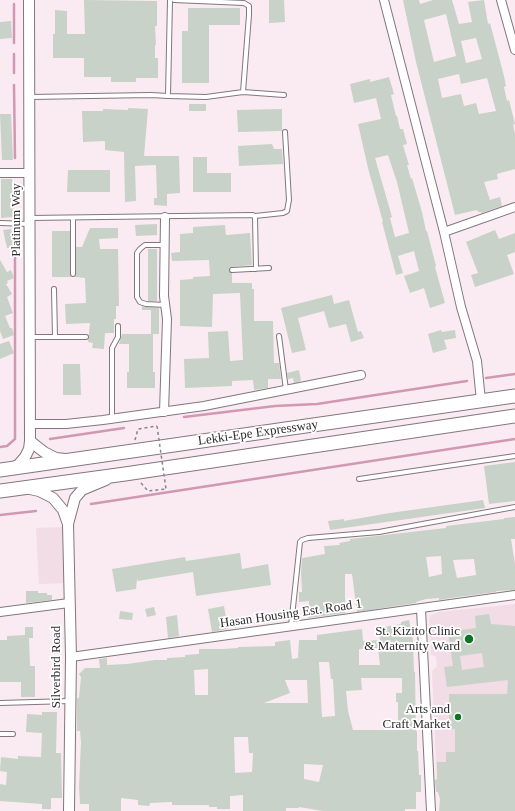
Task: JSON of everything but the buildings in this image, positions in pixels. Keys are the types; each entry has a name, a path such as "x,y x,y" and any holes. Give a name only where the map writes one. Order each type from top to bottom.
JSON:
{"highway":[{"name":"Lekki-Epe Expressway","path":"5,470 515,396"},
{"name":"Lekki-Epe Expressway","path":"0,491 515,416"}],"street":[{"name":"Platinum Way","path":"5,470 18,465 25,457 29,449 30,441 29,0"},
{"path":"384,0 444,232 461,307 477,361 481,401"},
{"path":"501,0 515,50"},
{"path":"0,173 29,173"},
{"path":"444,232 515,207"},
{"path":"164,412 167,319 164,296 165,217"},
{"path":"30,424 66,424 164,412 204,406 361,375"},
{"path":"30,441 56,458 71,460"},
{"path":"68,524 76,498 82,490 104,480 125,474"},
{"path":"18,488 39,491 53,498 63,510 68,524"},
{"name":"Silverbird Road","path":"68,524 70,657 69,811"},
{"name":"Hasan Housing Est. Road 1","path":"70,657 515,595"},
{"path":"0,612 69,603"},
{"path":"421,609 431,811"}],"lane":[{"path":"168,96 170,0"},
{"path":"174,0 244,4 249,6 243,92"},
{"path":"29,98 151,95 206,98 243,92 284,95"},
{"path":"0,223 72,218 254,216 283,213 287,211 289,200 285,132"},
{"path":"254,216 256,269"},
{"path":"72,218 73,274"},
{"path":"165,245 145,245 137,253 137,297 140,302 146,304 165,305"},
{"path":"232,270 269,268"},
{"path":"54,289 55,337"},
{"path":"112,419 112,348 118,337 118,326"},
{"path":"279,336 286,390"},
{"path":"30,337 86,337"},
{"path":"359,479 515,456"},
{"path":"291,626 300,542 302,540 308,538 379,532 515,507"},
{"path":"0,703 70,701"},
{"path":"0,734 13,734"}],"path":[{"path":"138,429 157,426 166,489 148,491"}],"shaded area":[{"path":"64,527 67,583 39,584 36,528"},
{"path":"515,604 515,811 437,787 432,671 437,666 436,656 431,655 429,618 431,615 439,612"}],"waterway":[{"path":"14,4 14,43"},
{"path":"14,54 14,73"},
{"path":"14,85 15,158"},
{"path":"0,447 7,446 15,439 15,227"},
{"path":"486,378 515,374"},
{"path":"184,417 275,406 317,404 467,381"},
{"path":"50,439 124,428"},
{"path":"91,504 515,439"},
{"path":"0,515 36,511"}],"place":[{"name":"St. Kizito Clinic & Maternity Ward","path":"469,639"},
{"name":"Arts and Craft Market","path":"458,717"}]}
